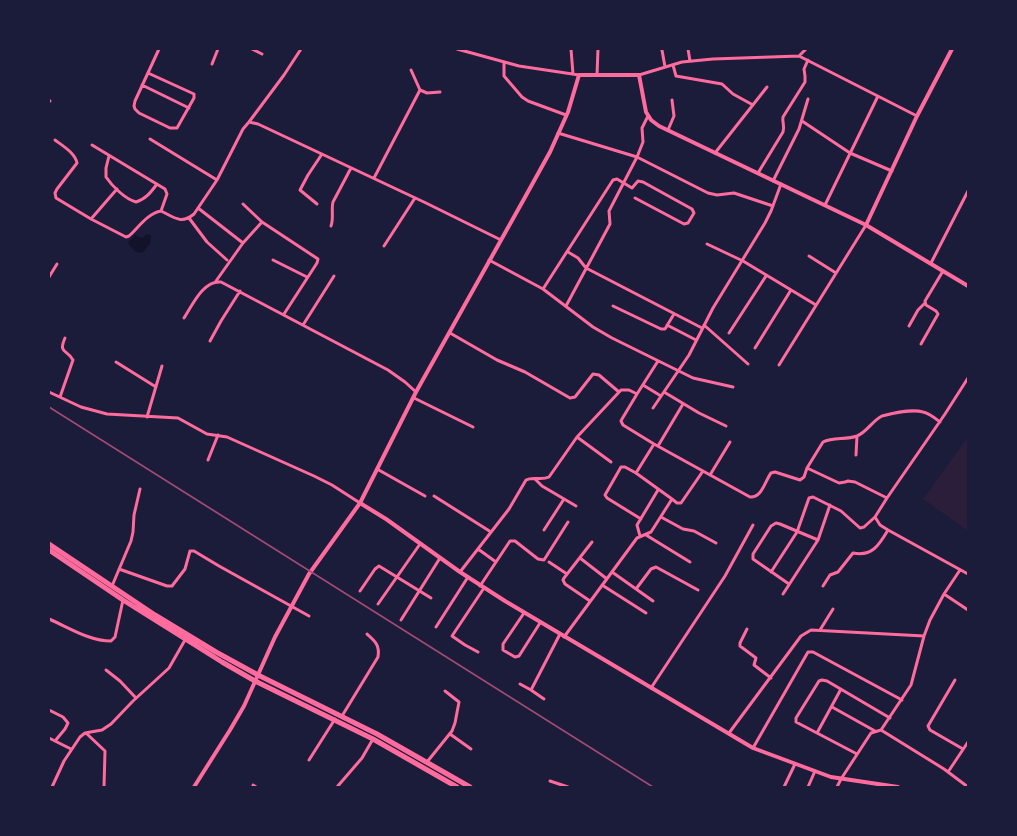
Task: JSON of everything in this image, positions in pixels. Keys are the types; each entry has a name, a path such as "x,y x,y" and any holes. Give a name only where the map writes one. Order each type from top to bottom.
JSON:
{"highway":[{"path":"49,544 257,678 374,739 457,787"},
{"path":"49,550 123,600 222,662 342,716 470,787"}],"street":[{"path":"148,73 194,94 194,98 189,108 177,128 170,128 139,113 134,106 142,85 159,49"},
{"path":"212,64 218,49"},
{"path":"252,49 262,54"},
{"path":"161,211 180,220 189,218 198,208 217,180 243,129 284,75 301,49"},
{"path":"457,49 504,63 573,74 597,75 638,75 690,61 799,56 917,116"},
{"path":"571,49 573,74"},
{"path":"597,75 598,49"},
{"path":"661,49 665,67"},
{"path":"688,49 690,61"},
{"path":"799,56 806,49"},
{"path":"779,365 866,225 917,116 952,49"},
{"path":"758,174 783,132 783,117 805,82 806,76 804,69 808,60"},
{"path":"504,63 504,76 522,97 535,105 566,115"},
{"path":"673,65 676,76 722,84 731,93 753,105"},
{"path":"411,70 420,90 427,94 440,92"},
{"path":"194,787 244,706 275,637 309,574 360,502 416,392 528,192 566,115 574,95 579,74"},
{"path":"638,75 646,112 648,116 659,126 866,225 968,286"},
{"path":"142,85 189,108"},
{"path":"715,153 767,87"},
{"path":"374,178 420,90"},
{"path":"825,205 878,96"},
{"path":"773,181 795,138 802,121 808,99"},
{"path":"668,130 674,116 672,100"},
{"path":"566,306 610,224 609,211 637,157 642,142 642,128 648,116"},
{"path":"802,121 850,153 892,171"},
{"path":"249,122 258,124 374,178 501,240"},
{"path":"558,133 637,157 708,193 717,195 734,193 773,206"},
{"path":"150,139 217,180"},
{"path":"55,140 72,153 77,163 53,196 90,219 126,237 129,236 150,216 161,211 167,191 92,145"},
{"path":"317,204 300,190 322,154"},
{"path":"109,156 106,168 106,177 117,189 132,201 136,202 150,193 157,184"},
{"path":"331,226 333,221 333,202 351,168"},
{"path":"543,290 613,180 617,179 632,188 638,181 643,182 692,209 694,213 688,223 684,224 635,198"},
{"path":"653,408 678,371 713,308 765,223 781,184"},
{"path":"90,219 117,189"},
{"path":"931,263 968,191"},
{"path":"384,246 415,198"},
{"path":"243,204 262,222 318,258 317,263 284,314"},
{"path":"198,208 243,243"},
{"path":"189,218 203,238 227,260"},
{"path":"184,318 208,285 216,281 243,243 262,222"},
{"path":"707,244 743,261 816,305"},
{"path":"568,252 578,258 586,268 674,314 703,327 748,364"},
{"path":"809,256 836,273"},
{"path":"273,260 307,277"},
{"path":"490,260 543,290 603,333 698,380 733,387"},
{"path":"49,277 57,264"},
{"path":"909,326 918,310 925,303 943,271"},
{"path":"303,325 334,276"},
{"path":"729,333 766,276"},
{"path":"216,281 240,291 388,370 416,392"},
{"path":"755,348 791,290"},
{"path":"210,342 240,291"},
{"path":"921,344 938,314 925,303"},
{"path":"612,306 661,329 665,329 674,314"},
{"path":"668,325 696,340"},
{"path":"450,333 497,360 525,372 570,398 575,397 593,374 599,375 619,392"},
{"path":"60,397 73,360 62,348 65,338"},
{"path":"658,361 621,421 623,425 654,444 754,498 760,494 771,473 775,472 800,480 804,477 807,468 823,442 857,436 877,418 886,415 921,411 940,422"},
{"path":"116,362 156,387"},
{"path":"147,417 162,366"},
{"path":"771,572 797,532 809,498 813,497 841,511 860,528 864,527 875,518 968,378"},
{"path":"643,384 662,396"},
{"path":"460,572 509,509 524,482 528,478 541,480 549,477 577,436 619,392 627,389 637,394"},
{"path":"49,392 93,411 107,414 178,418 203,433 227,437 314,476 360,502 482,587 753,748 831,777 898,787"},
{"path":"664,392 699,413 726,426"},
{"path":"414,398 473,427"},
{"path":"658,446 683,404"},
{"path":"208,460 218,435"},
{"path":"577,436 610,462"},
{"path":"856,456 857,436"},
{"path":"710,475 730,442"},
{"path":"636,473 654,444"},
{"path":"641,519 607,498 605,495 621,467 625,467 636,473 677,503 681,503 703,471"},
{"path":"807,468 839,483 848,481 856,482 887,498"},
{"path":"377,469 425,496"},
{"path":"535,479 542,486 576,506"},
{"path":"112,586 131,541 134,515 140,489"},
{"path":"640,536 637,528 658,490"},
{"path":"434,496 491,532"},
{"path":"544,530 564,499"},
{"path":"564,636 640,536 651,532 672,499"},
{"path":"783,594 818,540 830,505"},
{"path":"661,516 683,529 694,531 716,543"},
{"path":"875,518 880,525 888,530 968,574"},
{"path":"478,652 452,636 509,542 515,541 538,559 544,560 568,522"},
{"path":"789,584 754,561 752,559 753,554 773,524 780,524 818,540"},
{"path":"651,688 725,576 753,525"},
{"path":"823,586 830,575 838,572 853,553 862,554 876,548 888,530"},
{"path":"646,535 690,562"},
{"path":"590,601 564,582 564,578 592,542"},
{"path":"378,604 420,544"},
{"path":"478,549 496,562"},
{"path":"119,569 166,586 172,586 185,569 190,551 194,551 292,608 309,616"},
{"path":"401,620 440,558"},
{"path":"580,558 607,579"},
{"path":"549,562 567,574"},
{"path":"360,591 377,566 382,567 431,598"},
{"path":"636,589 651,569 656,567 698,590"},
{"path":"881,730 902,700 910,685 930,620 944,594 960,570"},
{"path":"612,572 653,601"},
{"path":"436,627 468,578"},
{"path":"602,585 646,613"},
{"path":"944,594 968,610"},
{"path":"49,619 80,633 97,639 110,641 115,637 123,600"},
{"path":"820,630 833,609"},
{"path":"524,613 503,644 503,650 515,657 519,656 540,622"},
{"path":"747,629 740,646 756,658 754,665 771,678"},
{"path":"729,733 801,636 810,630 924,636"},
{"path":"342,716 378,657 378,645 367,634"},
{"path":"531,690 560,634"},
{"path":"52,787 71,749 80,737 85,733 98,732 106,728 169,668 185,640"},
{"path":"753,748 808,652 813,652 902,700"},
{"path":"106,670 120,681 136,698"},
{"path":"955,680 928,726 930,730 963,749"},
{"path":"857,754 796,722 796,718 819,681 827,681 890,718"},
{"path":"520,684 544,699"},
{"path":"817,733 841,689"},
{"path":"427,762 454,727 460,704 458,700 445,690"},
{"path":"832,707 875,731"},
{"path":"49,710 63,717 68,723 66,729 55,741"},
{"path":"309,760 335,719"},
{"path":"837,787 872,733 881,730 948,772 968,787"},
{"path":"85,733 105,751 104,787"},
{"path":"450,734 472,749"},
{"path":"49,738 71,749"},
{"path":"338,787 362,758 374,739"},
{"path":"948,772 968,742"},
{"path":"784,787 795,764"},
{"path":"808,787 815,771"},
{"path":"550,781 568,787"}],"shaded area":[{"path":"147,234 151,236 150,244 142,253 134,250 128,243 135,235 142,238"},
{"path":"968,437 968,531 923,499"}],"railway":[{"path":"49,407 653,787"}]}
